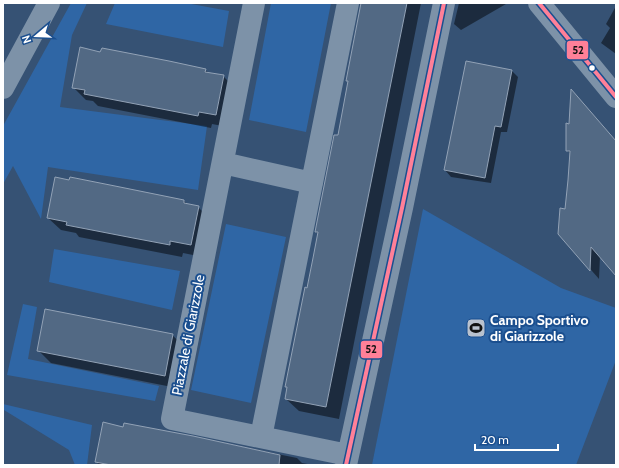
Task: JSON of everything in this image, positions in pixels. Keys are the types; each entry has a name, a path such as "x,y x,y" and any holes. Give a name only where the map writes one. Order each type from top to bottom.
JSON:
{"street":[{"path":"3,88 50,3"},
{"name":"Piazzale di Giarizzole","path":"254,3 172,419 261,438 347,460"},
{"path":"261,438 348,3"},
{"path":"347,460 402,208 444,3"},
{"path":"539,3 564,36 616,97"},
{"path":"223,163 312,183"}],"shaded area":[{"path":"71,3 87,3 72,35 60,107 207,126 198,190 48,167 41,219 13,166 3,184 3,126"},
{"path":"115,3 186,3 229,11 223,47 106,24"},
{"path":"271,3 331,3 306,132 249,120"},
{"name":"Campo Sportivo di Giarizzole","path":"423,209 561,288 616,308 616,360 576,465 372,465"},
{"path":"226,224 286,237 251,403 191,390"},
{"path":"54,249 180,271 172,310 49,282"},
{"path":"23,304 37,307 28,359 159,386 155,401 7,375"},
{"path":"3,404 92,425 87,465 75,465 69,450 4,410"}],"building":[{"path":"361,3 407,3 326,407 285,399 287,387 285,387 305,287 307,288 313,258 318,232 315,232 334,135 338,135 348,81 346,81"},
{"path":"80,47 100,52 102,48 169,61 206,69 205,72 224,75 216,115 199,112 198,116 84,94 85,90 72,88"},
{"path":"466,61 512,70 501,127 495,126 485,178 444,170"},
{"path":"571,89 616,141 616,276 591,247 590,271 558,234 560,208 565,209 568,180 570,151 566,151 566,123 569,124"},
{"path":"55,177 69,180 70,177 115,186 184,200 184,203 199,206 191,245 170,241 170,245 66,225 67,222 47,218"},
{"path":"45,309 173,334 165,376 37,351"},
{"path":"103,422 123,427 124,423 280,455 279,465 111,465 95,462"}],"transit line":[{"name":"52","path":"346,465 402,208 444,3"},
{"name":"52","path":"539,3 616,97"}],"place":[{"name":"Campo Sportivo di Giarizzole","path":"476,328"}]}
